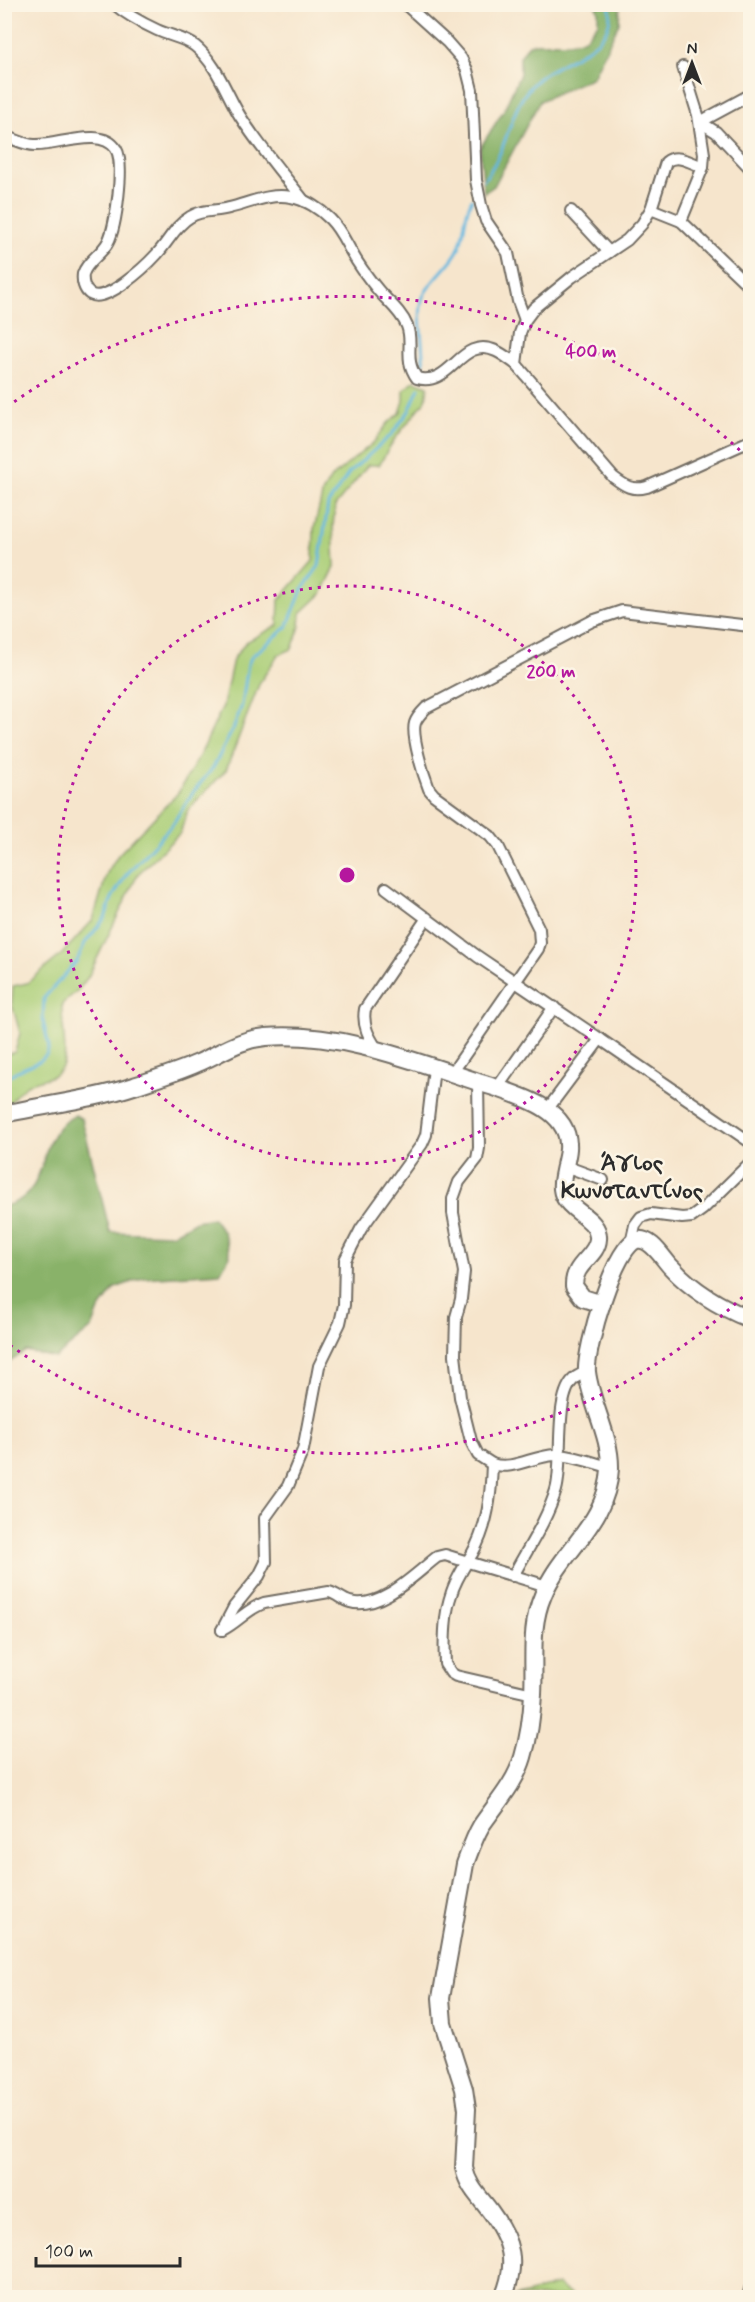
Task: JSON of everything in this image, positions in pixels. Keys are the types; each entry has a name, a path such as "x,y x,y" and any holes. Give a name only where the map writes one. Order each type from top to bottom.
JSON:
{"street":[{"path":"114,4 125,13 159,31 193,44 203,54 240,115 304,201"},
{"path":"405,4 447,42 461,58 467,70 472,90 476,180 480,198 486,221 508,253 518,301 525,320"},
{"path":"681,221 703,167 704,154 700,122 683,67"},
{"path":"700,122 750,95"},
{"path":"700,122 716,132 750,168"},
{"path":"4,136 32,145 103,138 113,144 118,151 121,168 112,232 104,249 85,269 83,278 85,289 92,295 103,296 126,281 157,254 187,218 196,213 230,208 268,197 292,197 322,212 336,226 365,273 397,310 407,326 408,360 417,378 428,381 436,379 467,353 477,350 496,350 516,364 605,468 626,487 647,488 750,441"},
{"path":"516,364 520,333 525,320 534,308 572,277 633,234 651,209 666,162 676,157 703,167"},
{"path":"651,209 681,221 750,287"},
{"path":"571,211 609,252"},
{"path":"452,1073 538,949 539,929 498,846 490,836 429,789 415,736 414,725 417,719 426,708 592,621 614,612 651,613 750,626"},
{"path":"386,888 517,982 750,1143"},
{"path":"378,1051 365,1030 363,1020 365,1009 427,918"},
{"path":"497,1088 554,1007"},
{"path":"4,1114 96,1096 133,1086 193,1066 244,1041 264,1037 322,1040 378,1051 452,1073 517,1095 547,1110 559,1121 567,1135 568,1145 561,1185 565,1200 592,1224 599,1237 597,1244 576,1271 574,1286 583,1298 602,1304"},
{"path":"547,1110 600,1039"},
{"path":"434,1068 426,1135 422,1144 361,1229 345,1260 344,1305 340,1323 319,1366 303,1450 288,1486 265,1518 266,1562 259,1576 234,1607 222,1630 238,1622 255,1606 264,1603 329,1592 337,1594 348,1602 366,1602 392,1594 437,1557 445,1555 468,1560 547,1586"},
{"path":"478,1082 479,1148 477,1159 459,1182 453,1199 453,1213 464,1272 456,1317 455,1355 460,1397 471,1441 478,1455 492,1464 510,1467 542,1456 559,1455 610,1467"},
{"path":"503,2298 511,2277 512,2257 500,2225 472,2191 465,2177 467,2126 465,2098 443,2023 441,1998 465,1864 480,1828 516,1774 526,1744 534,1694 533,1634 539,1606 547,1586 602,1508 607,1491 610,1467 606,1441 587,1372 589,1347 616,1266 631,1243 637,1220 651,1214 682,1218 699,1214 750,1163"},
{"path":"565,1166 603,1180"},
{"path":"631,1243 645,1240 693,1288 713,1301 750,1318"},
{"path":"513,1576 554,1498 559,1481 561,1417 567,1390 575,1378 587,1372"},
{"path":"492,1464 487,1515 477,1544 454,1584 450,1597 445,1659 447,1669 456,1676 534,1694"},
{"path":"748,2298 750,2289"}],"green space":[{"path":"595,5 620,5 619,23 593,77 540,101 494,186 484,193 480,148 504,110 520,74 520,57 529,44 566,43 586,37 598,23 598,10"},
{"path":"414,381 428,386 426,400 394,440 379,465 368,465 335,506 333,526 335,567 322,593 301,613 300,626 292,649 278,655 260,682 226,770 188,810 180,833 138,874 88,977 79,989 62,1004 65,1048 62,1067 54,1075 24,1087 5,1108 5,1055 15,1052 20,1033 12,1004 13,986 27,983 61,955 93,920 107,873 118,855 178,793 201,753 223,706 233,659 246,642 278,625 279,600 313,561 314,529 323,491 330,479 374,442 388,423 400,413 404,401 404,390"},
{"path":"75,1115 82,1119 110,1232 173,1234 196,1221 213,1218 224,1233 230,1256 220,1273 143,1278 115,1288 99,1310 92,1328 55,1358 26,1351 5,1365 5,1206 19,1201 28,1193 40,1172 52,1138 61,1125"},
{"path":"558,2285 573,2297 514,2297"}],"waterway":[{"path":"484,180 498,156 525,94 538,79 549,71 587,50 598,41 606,31 610,19 609,4"},
{"path":"423,371 420,323 423,297 457,252 472,199"},
{"path":"4,1081 15,1072 40,1061 47,1054 49,1046 43,1021 44,998 77,961 85,943 105,918 112,898 126,875 172,825 194,791 213,768 234,727 242,705 248,664 252,656 287,627 302,590 319,566 328,504 349,473 392,434 409,411 419,388"}],"district":[{"name":"Άγιος Κωνσταντίνος","path":"632,1176"}]}
